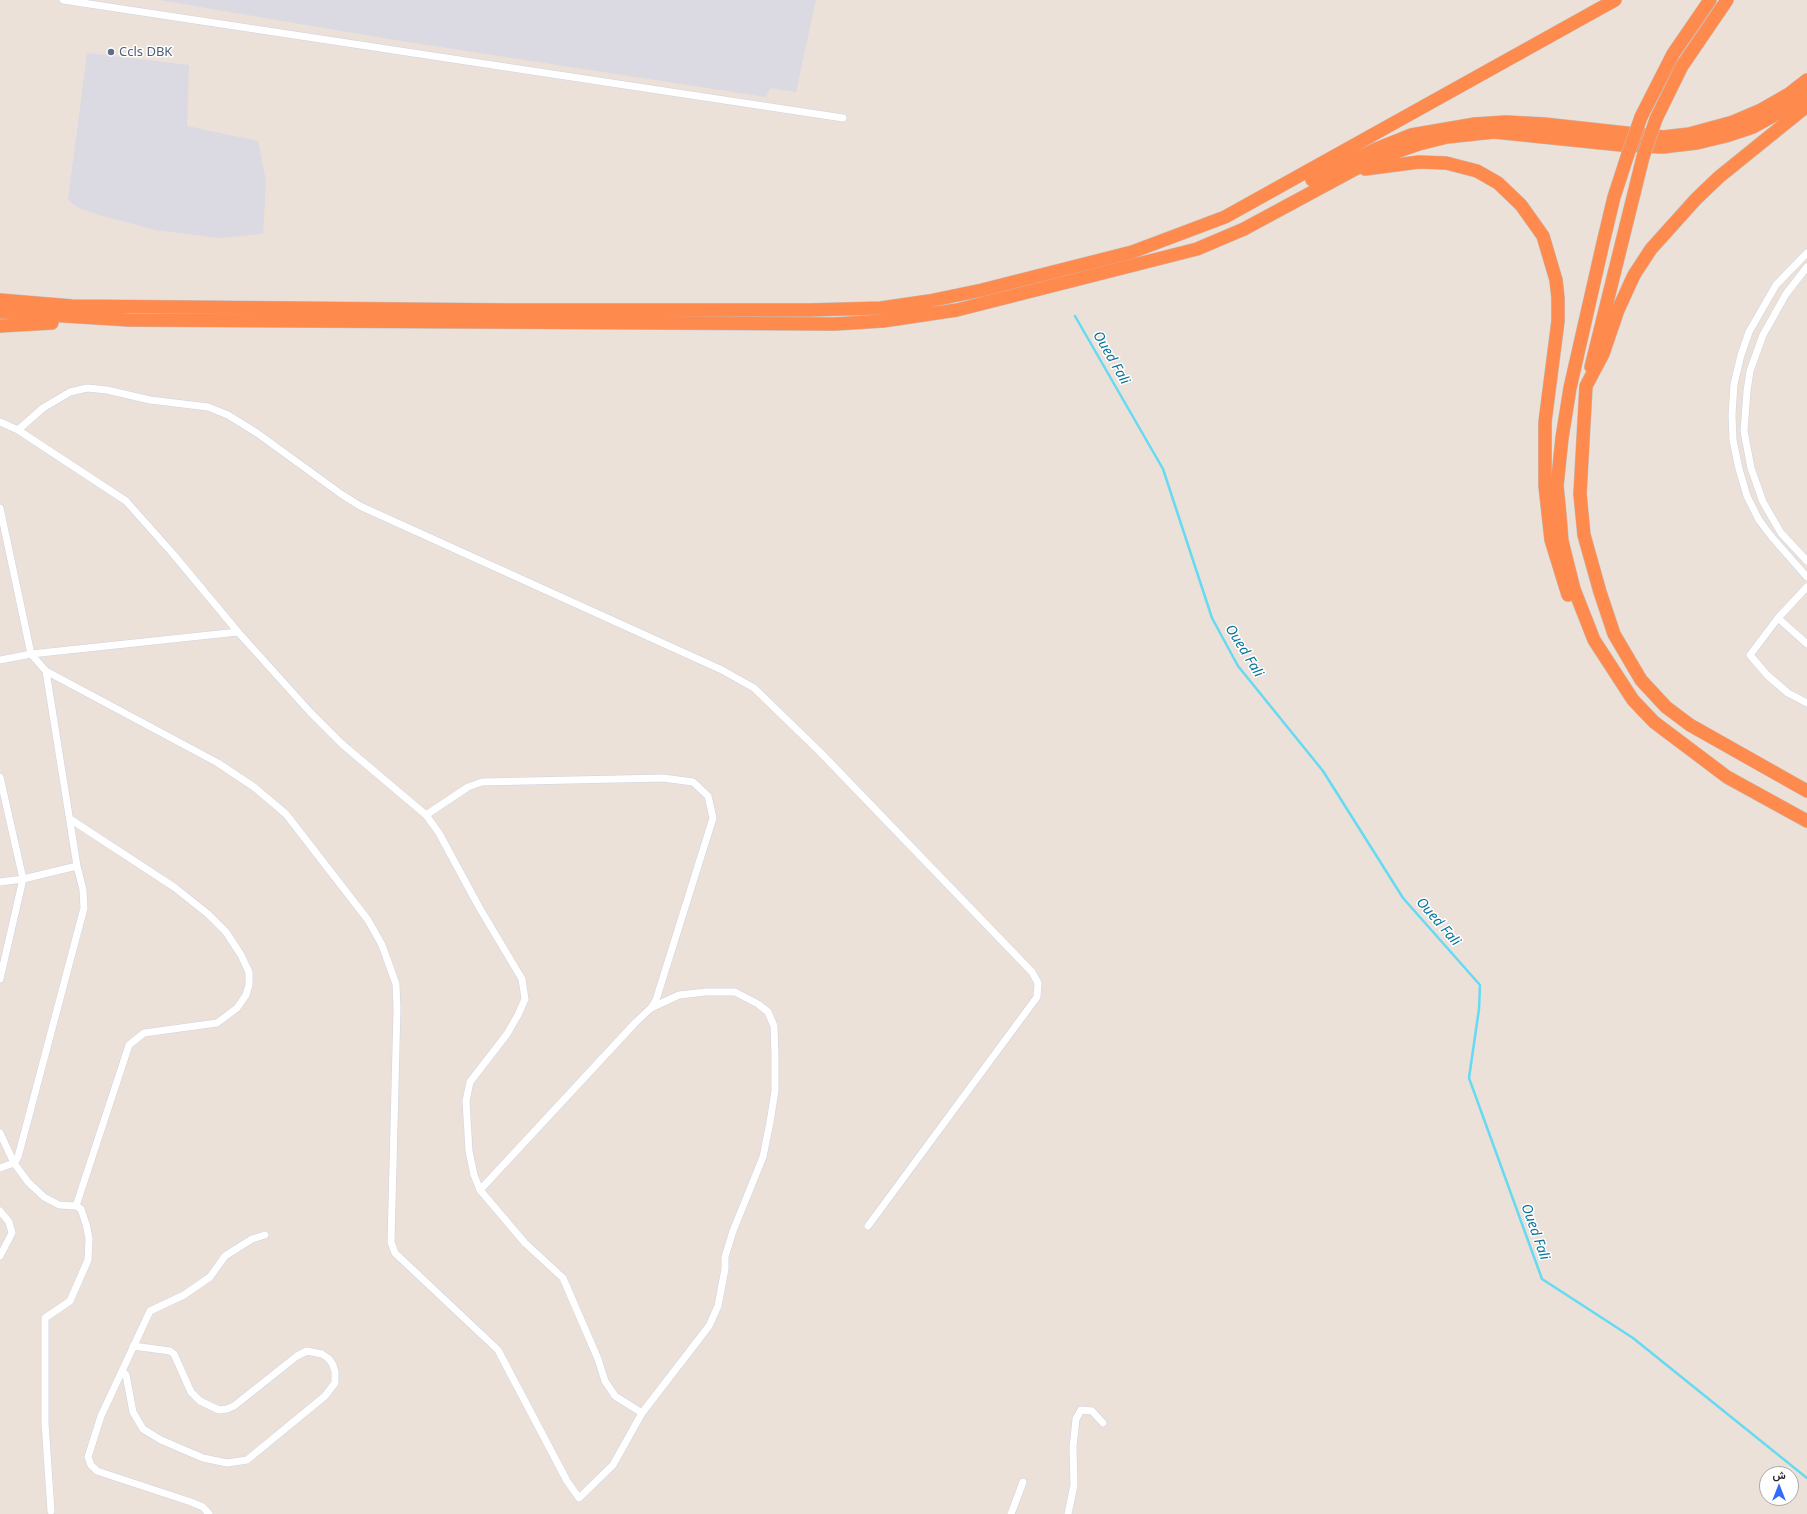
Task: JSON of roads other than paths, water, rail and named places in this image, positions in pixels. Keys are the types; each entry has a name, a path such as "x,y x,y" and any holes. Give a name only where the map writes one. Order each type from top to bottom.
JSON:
{"highway":[{"path":"0,300 72,306 195,308 509,310 880,308 982,290 1132,252 1168,241 1226,217 1249,206 1615,0"},
{"path":"1710,0 1673,54 1641,117 1614,197 1570,388 1562,438 1557,486 1562,541 1574,589 1594,640 1633,700 1654,722 1672,737 1727,776 1807,821"},
{"path":"1727,0 1682,66 1656,119 1644,156 1586,386 1580,494 1583,528 1600,592 1614,634 1642,680 1666,707 1690,725 1807,791"},
{"path":"1168,241 1186,239 1230,221 1346,162 1411,136 1454,126 1506,122 1544,124 1640,136 1663,137 1689,134 1733,122 1761,110 1789,94 1807,80"},
{"path":"0,312 137,320 834,324 890,320 958,310 1196,249 1244,229 1370,161 1400,149 1447,137 1477,133 1513,133 1621,145 1662,147 1697,143 1726,136 1753,127 1789,107 1807,94"},
{"path":"1586,386 1603,354 1618,310 1634,275 1651,249 1676,220 1719,177 1807,106"},
{"path":"1351,171 1379,166 1419,162 1446,163 1466,167 1486,176 1506,190 1521,205 1543,236 1556,280 1558,298 1558,321 1545,422 1545,486 1548,524 1567,594 1571,603 1590,629"},
{"path":"0,326 60,323 90,317"}],"street":[{"path":"63,0 843,118"},
{"path":"1807,253 1776,285 1749,332 1741,355 1734,384 1732,415 1733,440 1739,469 1747,496 1759,520 1807,577"},
{"path":"1807,267 1786,294 1763,335 1750,371 1744,431 1751,468 1763,502 1781,533 1807,561"},
{"path":"18,430 43,408 70,392 87,388 107,390 150,400 208,407 228,415 257,433 360,506 722,670 754,688 805,737 1032,972 1038,983 1037,997 868,1226"},
{"path":"0,422 18,430 126,501 174,555 238,632 310,712 337,739 426,815 439,832 479,907 522,979 525,999 518,1015 506,1034 470,1082 466,1102 470,1151 474,1175 480,1190 525,1243 563,1278 598,1359 605,1380 615,1396 642,1413"},
{"path":"0,508 31,654 46,671 218,763 254,787 286,814 368,920 382,945 396,984 397,1009 391,1242 395,1253 498,1350 567,1481 579,1498 613,1465 642,1413 710,1326 718,1306 725,1270 725,1257 732,1231 763,1157 775,1090 774,1026 768,1012 758,1004 735,992 706,992 679,996 651,1008"},
{"path":"1807,587 1778,618 1750,655 1767,675 1788,693 1807,704"},
{"path":"1778,618 1807,644"},
{"path":"0,660 31,654 238,632"},
{"path":"0,1168 14,1163 18,1158 82,922 84,908 83,890 77,866 46,671"},
{"path":"0,777 23,879 0,979"},
{"path":"426,815 468,787 482,782 663,778 693,782 708,796 713,818 656,1000 651,1008 635,1023 480,1190"},
{"path":"70,819 174,887 208,914 226,932 241,954 249,972 249,985 246,994 237,1008 217,1023 144,1033 129,1045 76,1206"},
{"path":"0,882 23,879 77,866"},
{"path":"0,1133 14,1163 28,1182 44,1197 59,1205 76,1206 81,1209 89,1238 88,1260 70,1302 45,1318 45,1423 51,1511"},
{"path":"0,1211 9,1222 12,1233 0,1256"},
{"path":"209,1514 203,1507 97,1471 91,1465 88,1457 91,1443 101,1416 150,1311 184,1295 210,1277 224,1256 252,1239 265,1235"},
{"path":"122,1371 126,1375 133,1412 142,1429 161,1440 203,1458 227,1464 247,1460 325,1396 335,1383 334,1365 322,1354 307,1351 297,1356 234,1406 219,1410 200,1401 190,1392 174,1354 170,1351 133,1346"},
{"path":"1068,1514 1074,1485 1073,1447 1076,1419 1081,1410 1092,1411 1103,1424"},
{"path":"1011,1514 1023,1482"}],"waterway":[{"name":"Oued Fali","path":"1075,316 1163,469 1212,618 1238,666 1323,771 1403,898 1480,985 1479,1009 1469,1078 1542,1279 1633,1338 1807,1478"}],"place":[{"name":"Ccls DBK","path":"111,52"}]}
